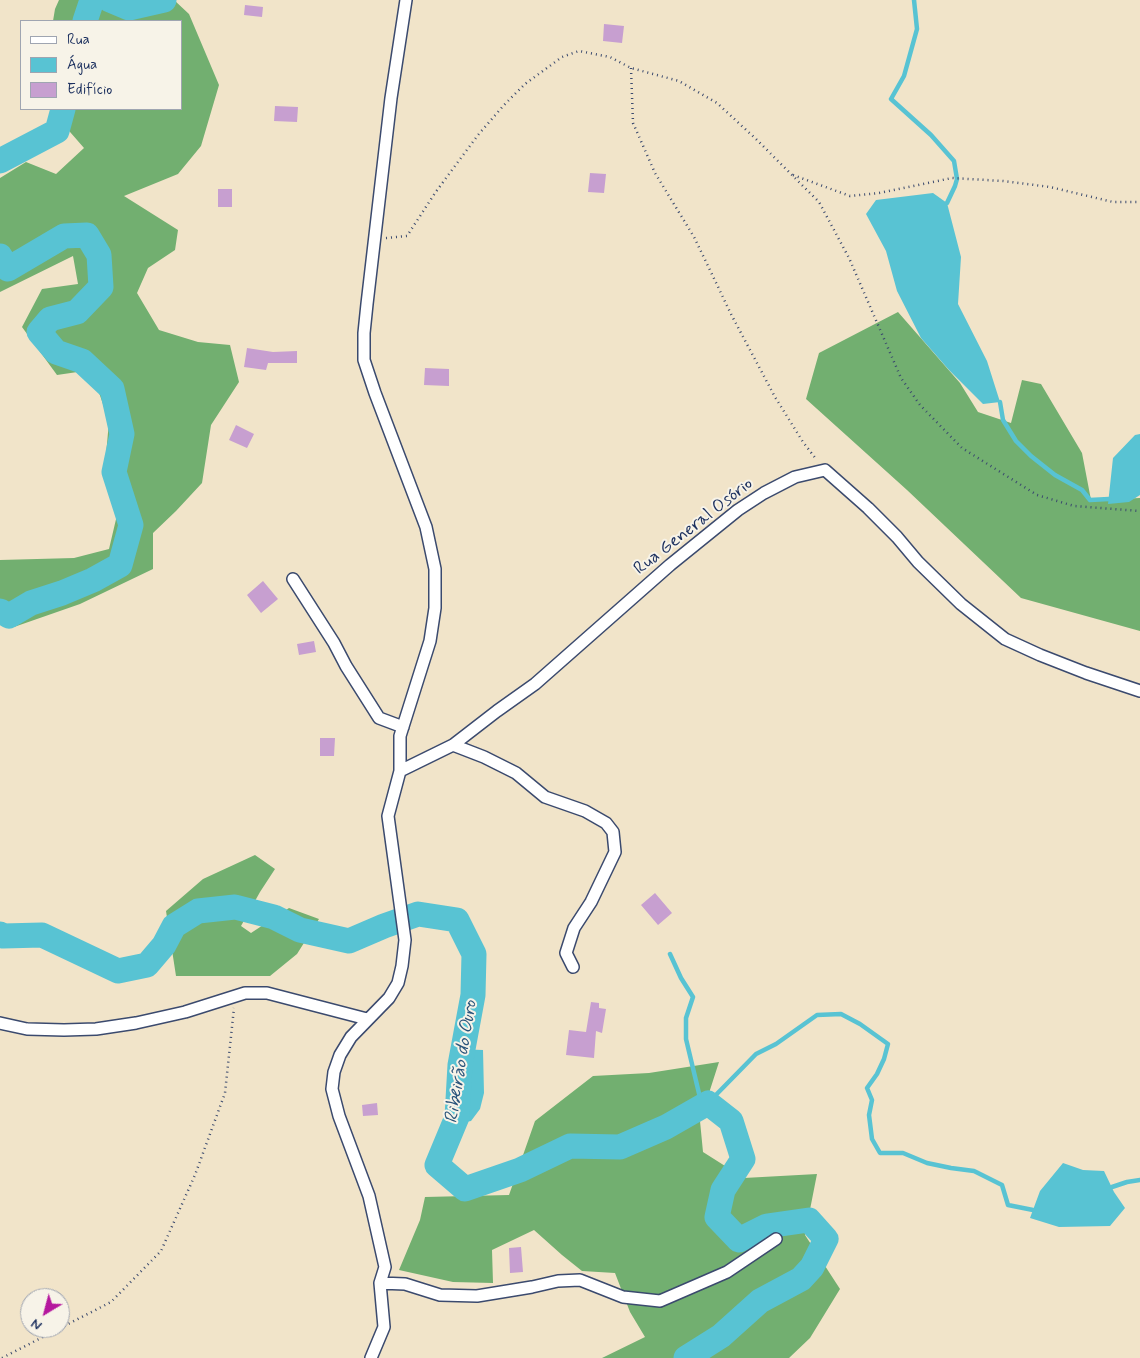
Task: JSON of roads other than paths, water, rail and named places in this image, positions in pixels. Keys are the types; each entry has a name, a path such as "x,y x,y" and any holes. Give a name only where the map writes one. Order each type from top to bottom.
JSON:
{"street":[{"path":"371,1358 384,1327 380,1283 385,1266 369,1196 339,1116 332,1089 334,1072 340,1055 351,1037 389,998 398,982 404,959 405,940 401,903 388,816 400,771 400,736 430,641 435,608 435,569 426,527 364,360 364,333 391,98 406,0"},
{"name":"Rua General Osório","path":"400,771 453,745 535,684 670,565 738,510 764,493 795,477 825,470 868,508 918,562 961,604 1005,639 1086,673 1140,691"},
{"path":"293,580 379,718 403,727"},
{"path":"453,745 484,756 516,773 545,797 585,811 606,823 613,832 615,852 591,902 574,928 566,953 573,967"},
{"path":"0,1023 27,1029 64,1030 96,1028 136,1023 185,1012 245,994 267,993 367,1019"},
{"path":"380,1283 405,1284 440,1295 477,1296 558,1281 580,1280 623,1297 660,1301 727,1272 776,1239"}],"water":[{"path":"933,193 947,203 961,257 958,304 987,361 1000,402 983,404 949,370 921,338 897,291 886,251 866,214 876,200"},
{"path":"1140,434 1140,495 1129,502 1108,504 1113,458 1135,435"},
{"path":"455,1049 483,1050 484,1093 480,1109 471,1121 456,1124 446,1109 454,1098 450,1060"},
{"path":"1063,1163 1083,1170 1104,1171 1114,1192 1125,1208 1110,1226 1059,1227 1030,1218 1040,1191"}],"waterway":[{"name":"Ribeirão do Ouro","path":"85,20 92,0"},
{"name":"Ribeirão do Ouro","path":"110,0 129,8 164,0"},
{"path":"914,0 917,29 904,76 891,99 931,135 954,161 957,179 947,203"},
{"name":"Ribeirão do Ouro","path":"0,161 57,131 63,110"},
{"name":"Ribeirão do Ouro","path":"0,256 8,269 64,236 87,235 99,255 101,287 77,312 50,319 39,332 56,352 82,361 112,389 122,434 114,472 131,525 120,565 93,580 31,603 9,616 0,611"},
{"path":"1000,402 1003,420 1016,441 1031,456 1055,475 1082,490 1090,500 1109,499"},
{"name":"Ribeirão do Ouro","path":"0,934 3,936 42,935 118,971 147,965 164,945 174,926 198,911 235,907 274,917 300,930 349,941 418,914 457,920 474,954 473,995 460,1065 457,1117 437,1165 465,1189 520,1170 570,1146 620,1147 666,1127 708,1103 731,1121 743,1159 723,1190 717,1217 739,1240 767,1226 809,1220 826,1239 812,1267 801,1279 760,1301 721,1336 686,1358"},
{"path":"670,954 681,978 693,997 686,1018 686,1039 702,1106"},
{"path":"708,1103 756,1054 776,1044 817,1015 841,1014 860,1024 888,1044 877,1074 867,1088 872,1100 869,1115 872,1139 880,1153 903,1153 927,1163 974,1171 1002,1185 1008,1205 1033,1210"},
{"path":"1112,1187 1140,1180"}]}
